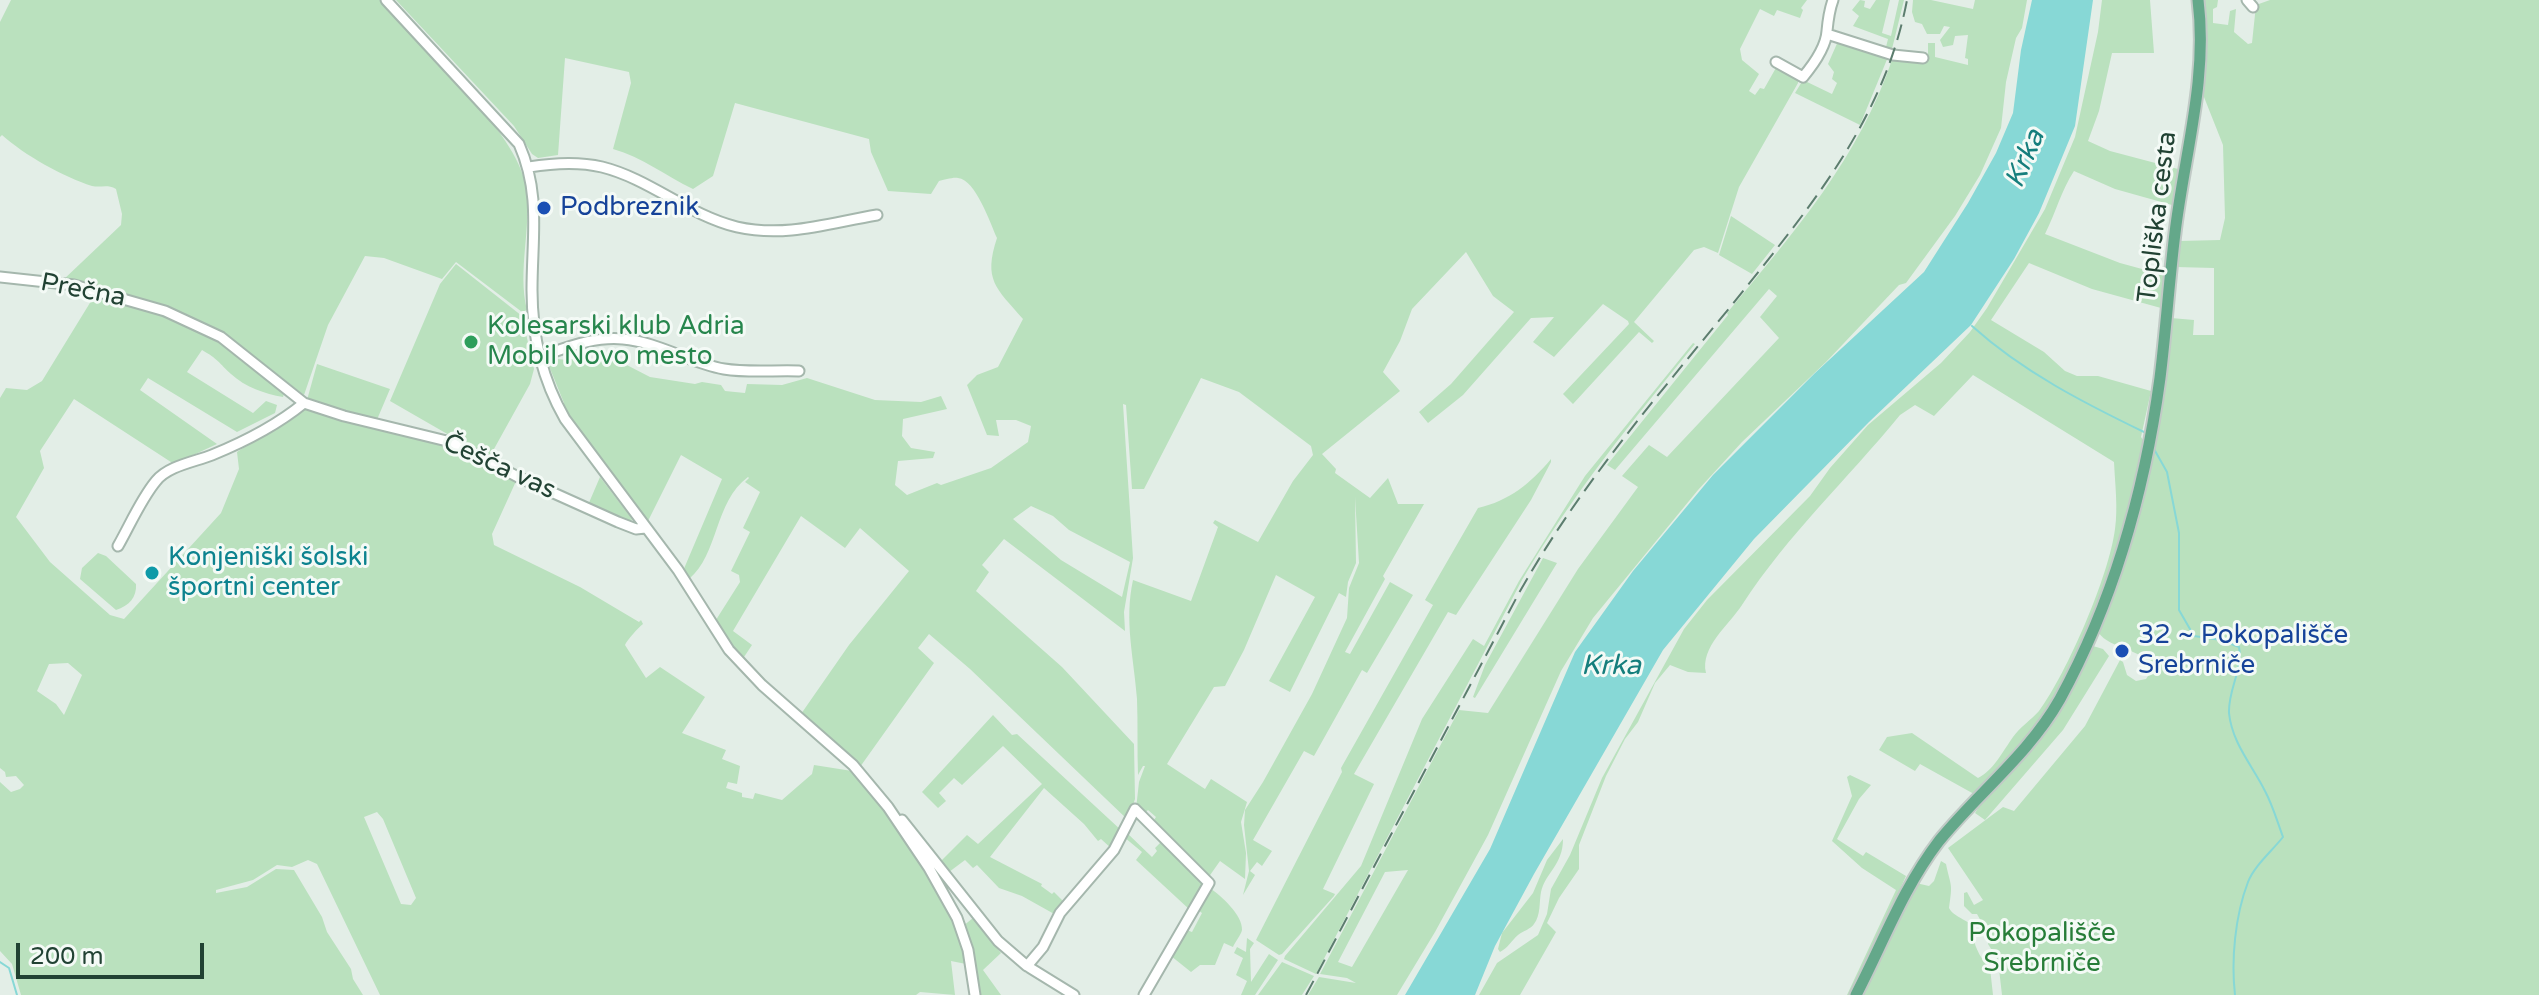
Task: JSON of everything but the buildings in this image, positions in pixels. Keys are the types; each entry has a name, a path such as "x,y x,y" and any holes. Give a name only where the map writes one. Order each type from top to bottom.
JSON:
{"main road":[{"name":"Topliška cesta","path":"1856,995 1919,869 1945,834 2031,741 2063,692 2113,581 2135,506 2163,353 2174,237 2197,99 2201,34 2198,0"}],"street":[{"path":"386,0 519,144 529,167 535,203 532,294 539,357 553,398 565,419 678,570 714,631 741,664 853,765 888,807 929,868 957,918 968,950 975,995"},
{"path":"1776,62 1803,77 1815,61 1827,34 1833,0"},
{"path":"1827,34 1893,55 1923,58"},
{"path":"529,167 582,163 603,167 626,175 705,216 764,231 795,231 877,215"},
{"name":"Prečna","path":"0,277 74,285 165,311"},
{"name":"Češča vas","path":"165,311 221,337 304,403 344,416 439,437 618,522 636,529 645,528"},
{"path":"539,357 591,340 621,338 638,341 698,364 729,370 799,371"},
{"path":"118,546 157,479 253,435 288,416 304,403"},
{"path":"888,807 911,829 998,941 1027,966 1074,995"},
{"path":"1027,966 1043,947 1060,913 1114,850 1135,809 1209,883 1144,995"}],"green space":[{"path":"11,0 380,0 486,115 519,164 527,202 523,280 527,310 522,312 456,262 442,279 384,258 365,256 328,325 304,395 220,332 187,315 144,300 62,281 121,225 122,214 116,189 92,186 69,177 33,158 2,135 0,137 0,22"},
{"path":"396,0 1807,0 1801,8 1800,18 1777,10 1774,16 1760,9 1740,49 1742,60 1759,74 1749,91 1755,95 1760,88 1764,89 1777,66 1798,78 1798,83 1739,187 1718,253 1704,247 1694,250 1634,322 1654,341 1652,343 1639,332 1573,404 1563,394 1629,324 1628,321 1603,304 1554,357 1533,342 1554,317 1531,318 1463,395 1428,423 1419,412 1451,384 1514,312 1493,296 1466,252 1412,309 1400,341 1383,372 1400,391 1322,454 1336,469 1335,473 1370,498 1388,478 1398,504 1424,504 1345,652 1350,654 1390,582 1413,595 1367,673 1362,670 1314,756 1304,751 1253,840 1272,851 1262,866 1257,862 1250,871 1255,875 1243,895 1249,871 1245,810 1312,694 1347,618 1349,588 1359,563 1355,497 1356,563 1346,597 1339,593 1290,692 1269,681 1315,597 1276,575 1225,686 1214,687 1167,764 1205,789 1211,779 1247,802 1241,822 1246,853 1245,879 1220,861 1208,878 1152,823 1156,817 1148,810 1143,815 1136,809 1139,782 1145,766 1138,775 1130,595 1133,580 1191,601 1218,527 1213,523 1215,520 1258,542 1293,481 1313,455 1311,446 1239,392 1201,378 1144,489 1132,489 1126,405 1123,404 1133,558 1124,612 1125,631 1004,539 982,565 989,572 976,591 1062,667 1134,744 1135,799 1128,820 970,669 929,634 918,648 934,663 860,767 801,714 849,645 909,571 860,528 845,548 801,516 733,631 752,645 742,660 714,623 740,582 739,575 731,571 750,532 743,528 760,492 745,482 748,477 737,488 722,514 706,556 689,579 683,571 722,479 681,455 646,525 563,410 564,403 549,366 557,359 568,360 587,352 590,359 619,361 650,377 721,385 725,391 745,393 747,384 782,385 807,378 875,400 921,402 941,396 947,409 903,419 902,436 911,448 935,452 933,458 898,461 895,485 907,495 991,468 1028,442 1031,426 1016,420 996,420 999,436 987,435 967,385 977,375 998,367 1023,319 995,283 991,264 997,238 982,203 971,186 958,178 939,181 931,194 888,191 871,152 869,139 735,103 713,176 693,189 613,149 631,83 629,72 565,58 558,155 538,158 514,126","holes":["1031,506 1053,516 1069,530 1130,562 1122,597 1061,560 1013,519"]},
{"path":"1860,0 1865,1 1864,7 1870,9 1876,0 1890,0 1882,33 1891,36 1899,0 1904,0 1891,53 1885,51 1888,39 1853,26 1859,16 1852,10"},
{"path":"1913,0 1931,0 1973,9 1975,0 2027,0 2006,82 2001,128 1980,175 1955,216 1906,283 1899,285 1826,362 1742,442 1698,490 1593,618 1561,671 1488,835 1397,995 1308,995 1319,977 1356,983 1347,978 1320,974 1459,710 1488,713 1578,569 1638,487 1622,476 1649,445 1667,457 1779,338 1760,317 1777,296 1769,289 1615,470 1607,465 1822,193 1862,129 1893,57 1923,63 1928,55 1928,43 1935,43 1935,57 1968,65 1965,58 1968,35 1955,36 1953,45 1943,47 1940,40 1950,27 1944,26 1940,34 1927,34 1922,24 1915,22","holes":["1408,870 1352,967 1338,962 1385,872"]},
{"path":"2102,0 2150,0 2154,53 2112,53 2099,111 2088,141 2110,151 2178,169 2172,205 2115,189 2074,171 2045,234 2120,263 2164,275 2161,308 2092,289 2029,263 1991,320 2044,352 2065,371 2077,376 2098,376 2151,391 2141,437 2145,443 2117,549 2100,601 2054,701 2023,741 1974,794 1920,764 1915,771 1879,750 1887,737 1912,733 1978,778 1988,771 2016,733 2039,711 2062,673 2096,597 2111,549 2116,512 2114,462 1973,375 1934,416 1915,405 1900,415 1760,579 1711,645 1705,663 1706,673 1688,672 1670,665 1655,683 1638,722 1625,739 1606,776 1579,845 1579,869 1559,898 1547,923 1556,932 1520,995 1479,995 1497,963 1538,935 1547,914 1551,889 1570,855 1602,778 1684,629 1707,600 1810,496 1868,425 1941,363 1987,308 2045,209 2075,137"},
{"name":"Pokopališče Srebrniče","path":"2203,0 2218,0 2217,7 2213,9 2213,23 2228,25 2230,11 2236,9 2234,32 2248,44 2252,43 2256,5 2270,0 2539,0 2539,995 2002,995 1998,960 1988,944 1991,927 1964,906 1964,893 1967,892 1974,905 1983,900 1948,848 2003,807 2014,811 2085,726 2120,660 2127,675 2136,681 2146,679 2152,670 2142,657 2111,643 2098,632 2130,545 2171,318 2194,320 2193,335 2214,335 2214,268 2176,267 2179,241 2220,240 2225,218 2223,145 2202,92 2206,46"},
{"path":"1839,39 1888,57 1860,125 1795,93 1803,80 1832,94 1837,83 1832,79 1834,72 1828,64"},
{"path":"1731,216 1775,245 1752,274 1719,255"},
{"name":"Kolesarski klub Adria Mobil Novo mesto","path":"456,264 522,316 534,369 530,384 489,458 390,401 440,284"},
{"path":"96,293 162,313 219,341 285,391 283,397 249,386 202,350 187,372 253,413 266,401 277,405 275,413 237,432 148,378 140,390 217,444 174,464 74,399 40,451 44,468 16,517 50,562 110,615 124,619 221,513 239,469 237,452 303,408 441,442 517,479 492,534 494,545 580,587 639,622 641,620 643,624 625,645 646,678 660,667 705,697 682,733 726,750 722,759 740,766 737,784 728,782 726,788 742,793 742,797 753,799 755,793 782,800 812,774 814,765 852,771 905,837 948,911 966,964 951,961 955,995 920,992 916,995 380,995 317,864 308,860 292,867 277,865 253,880 216,890 216,893 247,887 276,869 294,870 363,995 21,995 12,964 0,951 0,782 11,792 24,785 16,776 6,777 0,768 0,398 6,388 27,390 42,381","holes":["68,663 82,675 64,715 56,704 37,691 49,664","377,812 383,819 416,898 411,905 401,904 364,817"]},
{"path":"1693,343 1582,488 1522,580 1316,974 1284,959 1361,866 1422,719 1473,639 1484,646 1519,581 1585,476"},
{"path":"317,364 390,389 376,422 307,400"},
{"path":"1551,459 1531,500 1456,615 1448,612 1354,774 1374,784 1323,889 1335,894 1279,955 1256,940 1342,772 1341,768 1433,605 1425,600 1478,508 1500,501 1519,490"},
{"path":"600,477 632,519 631,522 588,505"},
{"path":"98,553 106,556 136,584 131,600 116,610 80,579 82,568"},
{"path":"1543,558 1557,563 1475,698 1485,665"},
{"path":"2093,646 2103,649 2109,656 2063,730 1985,820 1975,813 1983,800 2046,730"},
{"path":"993,715 1122,831 1112,849 1101,839 1098,841 1044,788 990,857 1042,884 1052,894 1054,892 1065,903 1056,915 1022,896 999,888 977,865 973,868 965,860 949,872 941,861 967,835 978,844 1042,784 1003,746 962,785 954,778 939,793 946,801 938,808 922,792"},
{"path":"1850,775 1871,785 1859,799 1837,839 1863,856 1866,852 1906,876 1852,995 1847,995 1896,890 1862,868 1832,841 1852,796 1847,777"},
{"path":"1126,832 1152,857 1157,851 1155,848 1164,839 1206,885 1190,910 1136,860 1142,852 1124,837"},
{"path":"1563,839 1560,856 1543,885 1536,920 1500,952 1502,933 1533,893 1547,860"},
{"path":"1941,861 1946,864 1951,885 1949,908 1972,927 1977,950 1990,968 1993,995 1862,995 1916,883 1929,886"},
{"path":"1210,888 1235,912 1242,930 1233,947 1224,943 1215,965 1200,965 1191,972 1171,956 1184,929 1192,932 1202,913 1195,908"},
{"path":"973,918 1001,953 983,970 1001,995 978,995 963,926"},
{"path":"1247,938 1254,943 1250,949 1251,982 1269,954 1278,960 1255,995 1241,995 1247,981 1236,975 1243,958 1234,953 1237,947 1246,952"},
{"path":"1282,962 1314,976 1302,995 1258,995"}],"water":[{"name":"Krka","path":"2032,0 2093,0 2075,126 2039,213 2014,259 1971,325 1869,422 1754,539 1663,650 1534,874 1495,946 1475,995 1405,995 1490,849 1575,652 1633,571 1713,475 1815,373 1924,272 1968,203 1996,153 2013,113 2021,50"}],"waterway":[{"path":"1972,326 2033,372 2146,433"},
{"path":"2154,449 2167,472 2179,533 2179,610 2194,636 2221,640 2239,647 2239,664 2229,704 2231,724 2238,744 2268,797 2283,837 2254,870 2244,895 2235,938 2235,995"},
{"path":"0,962 9,968 17,995"}],"railway":[{"path":"1306,995 1542,554 1619,445 1787,236 1838,164 1880,86 1896,44 1907,0"}],"place":[{"name":"Podbreznik","path":"544,208"},
{"name":"Kolesarski klub Adria Mobil Novo mesto","path":"471,342"},
{"name":"Konjeniški šolski športni center","path":"152,573"},
{"name":"32 ~ Pokopališče Srebrniče","path":"2122,651"}]}
